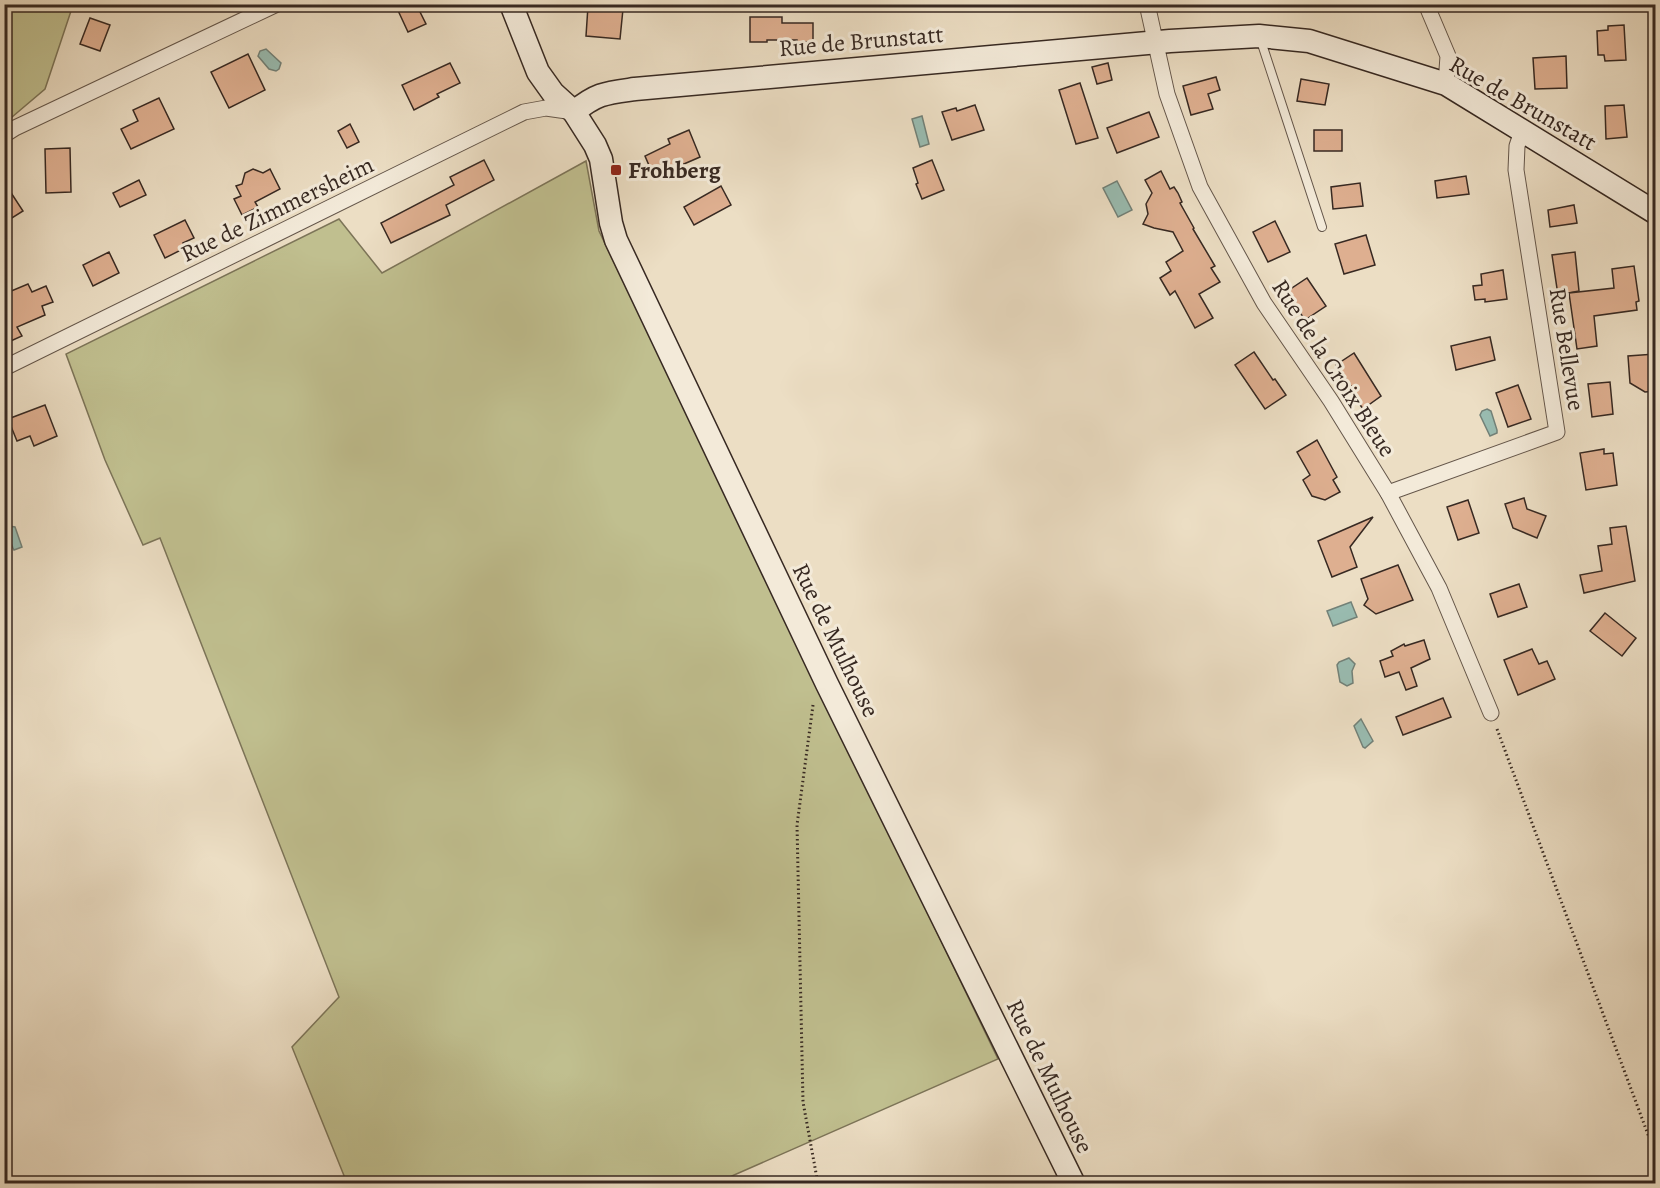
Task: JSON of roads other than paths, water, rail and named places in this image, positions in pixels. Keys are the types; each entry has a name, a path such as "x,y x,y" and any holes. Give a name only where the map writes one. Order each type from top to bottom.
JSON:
{"main road":[{"name":"Rue de Mulhouse","path":"511,4 538,72 553,93 574,112 586,129 601,159 611,223 616,240 827,684 1074,1184"},
{"name":"Rue de Brunstatt","path":"574,112 591,98 604,93 635,89 1155,42 1259,36 1310,40 1446,84 1656,213"}],"street":[{"path":"4,135 277,4"},
{"name":"Rue de la Croix Bleue","path":"1147,4 1167,94 1200,187 1264,303 1388,493 1439,588 1491,713"},
{"path":"1426,4 1448,56 1446,84"},
{"name":"Rue de Zimmersheim","path":"4,368 524,112 546,108 574,112"},
{"name":"Rue Bellevue","path":"1388,493 1557,432 1516,170 1516,146 1522,131"}],"lane":[{"path":"1259,36 1322,227"}],"water":[{"path":"266,49 281,63 276,71 269,69 258,56 260,51"},
{"path":"922,116 929,144 920,147 912,119"},
{"path":"1117,181 1132,210 1118,217 1103,188"},
{"path":"1487,409 1491,411 1497,430 1497,433 1490,436 1480,415"},
{"path":"9,526 15,527 22,547 14,550 6,531"},
{"path":"1351,602 1357,617 1333,626 1327,611"},
{"path":"1349,658 1355,664 1352,671 1353,683 1347,686 1340,682 1337,665"},
{"path":"1361,719 1373,741 1365,748 1354,726"}],"place":[{"name":"Frohberg","path":"616,170"}]}
